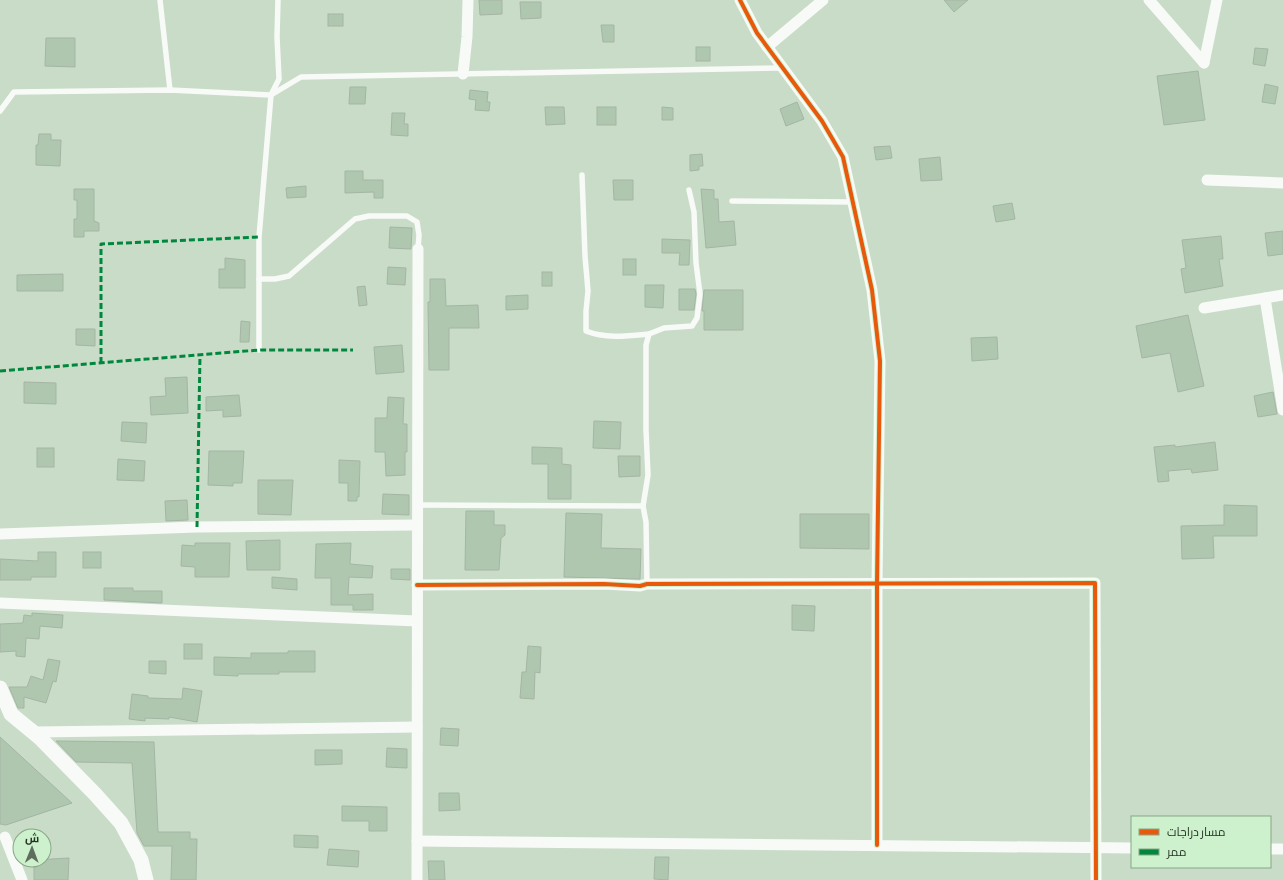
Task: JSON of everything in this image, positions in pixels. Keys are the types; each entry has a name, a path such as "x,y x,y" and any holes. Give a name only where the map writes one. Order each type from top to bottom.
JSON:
{"street":[{"path":"463,74 467,37 468,0"},
{"path":"740,0 757,33 822,121 843,157 872,290 880,361 877,584 877,845"},
{"path":"767,47 823,0"},
{"path":"1148,0 1204,63 1217,0"},
{"path":"1207,180 1282,180"},
{"path":"417,880 418,249"},
{"path":"1204,308 1283,295"},
{"path":"1265,298 1283,410"},
{"path":"0,534 197,527 417,525"},
{"path":"417,585 604,584 640,586 647,584 1095,583 1096,880"},
{"path":"0,603 417,621"},
{"path":"0,688 12,714 40,738 121,823 141,860 146,880"},
{"path":"12,714 36,732 417,727"},
{"path":"5,837 22,880"},
{"path":"416,841 1131,848"},
{"path":"1271,849 1283,849"}],"lane":[{"path":"160,0 170,90"},
{"path":"260,350 259,237 271,94 279,79 277,37 278,0"},
{"path":"0,111 14,92 170,90 271,94 300,77 782,68"},
{"path":"582,175 584,256 588,291 586,331 598,335 622,336 649,334 664,328 692,326 697,318 700,294 696,263 694,212 689,190"},
{"path":"732,201 853,202"},
{"path":"259,279 275,279 289,276 355,219 369,216 407,216 417,222 419,235 418,249"},
{"path":"647,584 646,522 643,506 648,475 646,430 646,345 649,334"},
{"path":"417,505 643,506"}],"building":[{"path":"479,0 502,0 502,14 480,15"},
{"path":"944,0 968,0 954,12"},
{"path":"520,2 541,2 541,18 521,19"},
{"path":"328,14 343,14 343,26 328,26"},
{"path":"601,25 614,25 614,42 603,42"},
{"path":"46,38 75,38 75,67 45,66"},
{"path":"696,47 710,47 710,61 696,61"},
{"path":"1255,48 1268,49 1265,66 1253,64"},
{"path":"1198,71 1205,120 1164,125 1157,76"},
{"path":"1265,84 1278,87 1275,104 1262,102"},
{"path":"350,87 366,87 365,104 349,104"},
{"path":"470,90 488,92 487,102 490,102 489,111 475,110 476,100 469,99"},
{"path":"797,102 804,119 786,126 780,109"},
{"path":"545,107 564,107 565,124 546,125"},
{"path":"597,107 616,107 616,125 597,125"},
{"path":"662,107 673,108 673,120 662,120"},
{"path":"392,113 405,113 404,124 408,124 408,136 391,135"},
{"path":"39,134 51,134 51,140 61,140 60,166 36,165 36,145 38,145"},
{"path":"890,146 892,158 876,160 874,147"},
{"path":"702,154 703,166 699,166 699,170 690,171 690,155"},
{"path":"940,157 942,180 921,181 919,159"},
{"path":"345,171 363,171 363,180 383,180 383,198 374,198 374,192 345,193"},
{"path":"613,180 633,180 633,200 614,200"},
{"path":"306,186 306,197 287,198 286,188"},
{"path":"74,189 94,189 94,221 99,223 99,231 84,231 84,237 74,237 74,219 77,219 77,200 74,200"},
{"path":"701,189 714,190 714,199 718,199 719,222 734,221 736,245 706,248"},
{"path":"1012,203 1015,219 996,222 993,206"},
{"path":"390,227 412,228 411,249 389,248"},
{"path":"1283,231 1283,254 1268,256 1265,233"},
{"path":"1221,236 1223,259 1219,259 1223,286 1185,293 1181,269 1186,268 1182,240"},
{"path":"662,239 690,240 689,265 679,265 680,253 662,253"},
{"path":"225,258 245,260 245,288 219,288 219,269 225,269"},
{"path":"623,259 636,259 636,275 623,275"},
{"path":"388,267 406,268 405,285 387,284"},
{"path":"542,272 552,272 552,286 542,286"},
{"path":"63,274 63,291 17,291 17,275"},
{"path":"430,279 445,279 446,306 478,305 479,328 449,328 449,370 429,370 428,302 430,302"},
{"path":"645,285 664,285 663,308 645,307"},
{"path":"365,286 367,305 359,306 357,287"},
{"path":"679,289 695,289 696,294 694,310 679,310"},
{"path":"704,290 743,290 743,330 704,330 704,311 702,311"},
{"path":"528,295 528,309 506,310 506,296"},
{"path":"1188,315 1204,386 1178,392 1170,353 1142,358 1136,326"},
{"path":"241,321 250,322 249,342 240,342"},
{"path":"76,329 95,329 95,346 76,345"},
{"path":"997,337 998,359 972,361 971,338"},
{"path":"402,345 404,372 376,374 374,347"},
{"path":"187,377 188,413 151,415 150,397 166,396 165,378"},
{"path":"24,382 56,383 56,404 24,403"},
{"path":"1273,392 1277,414 1258,417 1254,396"},
{"path":"239,395 241,416 223,417 223,410 206,411 206,397"},
{"path":"388,397 404,398 403,424 407,424 405,475 386,476 385,452 375,452 375,418 387,418"},
{"path":"594,421 621,422 620,449 593,448"},
{"path":"122,422 147,423 146,443 121,441"},
{"path":"1215,442 1218,470 1192,473 1191,469 1168,471 1169,481 1158,482 1154,447 1175,445 1175,447"},
{"path":"532,447 562,448 562,464 571,465 571,499 548,499 548,464 532,464"},
{"path":"37,448 54,448 54,467 37,467"},
{"path":"209,451 244,451 242,483 233,483 233,486 208,485"},
{"path":"618,456 640,456 640,476 619,477"},
{"path":"118,459 145,461 144,481 117,480"},
{"path":"339,460 360,461 359,497 357,497 357,501 348,501 348,483 339,483"},
{"path":"258,480 293,480 291,515 258,514"},
{"path":"383,494 409,495 409,515 382,514"},
{"path":"187,500 188,520 166,521 165,501"},
{"path":"1224,505 1257,506 1257,536 1213,536 1214,558 1182,559 1181,526 1224,525"},
{"path":"466,511 494,511 494,525 505,525 505,535 501,538 499,570 465,570"},
{"path":"566,513 602,514 601,548 641,549 640,579 564,577"},
{"path":"800,514 869,514 869,549 800,548"},
{"path":"280,540 280,570 247,570 246,541"},
{"path":"195,543 230,543 229,577 195,577 195,567 181,566 182,545 195,546"},
{"path":"351,543 350,564 373,566 372,578 349,577 348,595 373,594 373,610 353,610 353,605 331,605 331,578 315,578 316,544"},
{"path":"38,552 56,552 56,577 31,577 31,580 0,580 0,559 38,561"},
{"path":"83,552 101,552 101,568 83,568"},
{"path":"391,569 410,569 410,580 391,579"},
{"path":"272,577 297,579 297,590 272,588"},
{"path":"104,588 133,588 133,591 162,591 162,603 104,600"},
{"path":"792,605 815,606 814,631 792,630"},
{"path":"32,613 63,615 62,628 40,626 39,639 26,638 25,657 16,656 16,651 0,652 0,624 23,623 24,615 32,616"},
{"path":"184,644 202,644 202,659 184,659"},
{"path":"528,646 541,647 540,673 535,672 534,699 520,698 522,672 526,672"},
{"path":"288,651 315,651 315,672 238,674 238,676 214,675 214,657 251,658 251,653 288,653"},
{"path":"48,659 60,661 56,682 53,681 46,703 24,697 24,708 18,708 9,687 27,687 31,676 43,680"},
{"path":"149,661 166,661 166,674 149,673"},
{"path":"183,688 202,691 197,722 169,717 169,719 145,718 145,721 129,719 132,694 148,696 148,698 182,699"},
{"path":"441,728 459,729 458,746 440,745"},
{"path":"0,737 72,803 6,825 0,824"},
{"path":"56,741 154,742 158,832 190,832 190,839 197,839 196,880 171,880 172,846 144,846 137,833 132,763 76,762"},
{"path":"387,748 407,749 407,768 386,767"},
{"path":"315,750 342,750 342,764 315,765"},
{"path":"439,793 459,793 460,810 439,811"},
{"path":"342,806 387,807 387,831 369,831 369,821 342,821"},
{"path":"294,835 318,836 318,848 294,847"},
{"path":"329,849 359,851 358,867 327,865"},
{"path":"655,857 669,857 668,880 654,879"},
{"path":"69,858 68,880 34,880 34,868 52,868 52,859"},
{"path":"428,861 444,861 445,880 429,880"}],"marked path":[{"path":"101,363 101,244 259,237"},
{"path":"0,371 259,350 353,350"},
{"path":"197,527 200,355"}],"cycle path":[{"path":"740,0 757,33 822,121 843,157 872,290 880,361 877,583 877,845"},
{"path":"417,585 604,584 640,586 647,584 1095,583 1096,880"}]}
